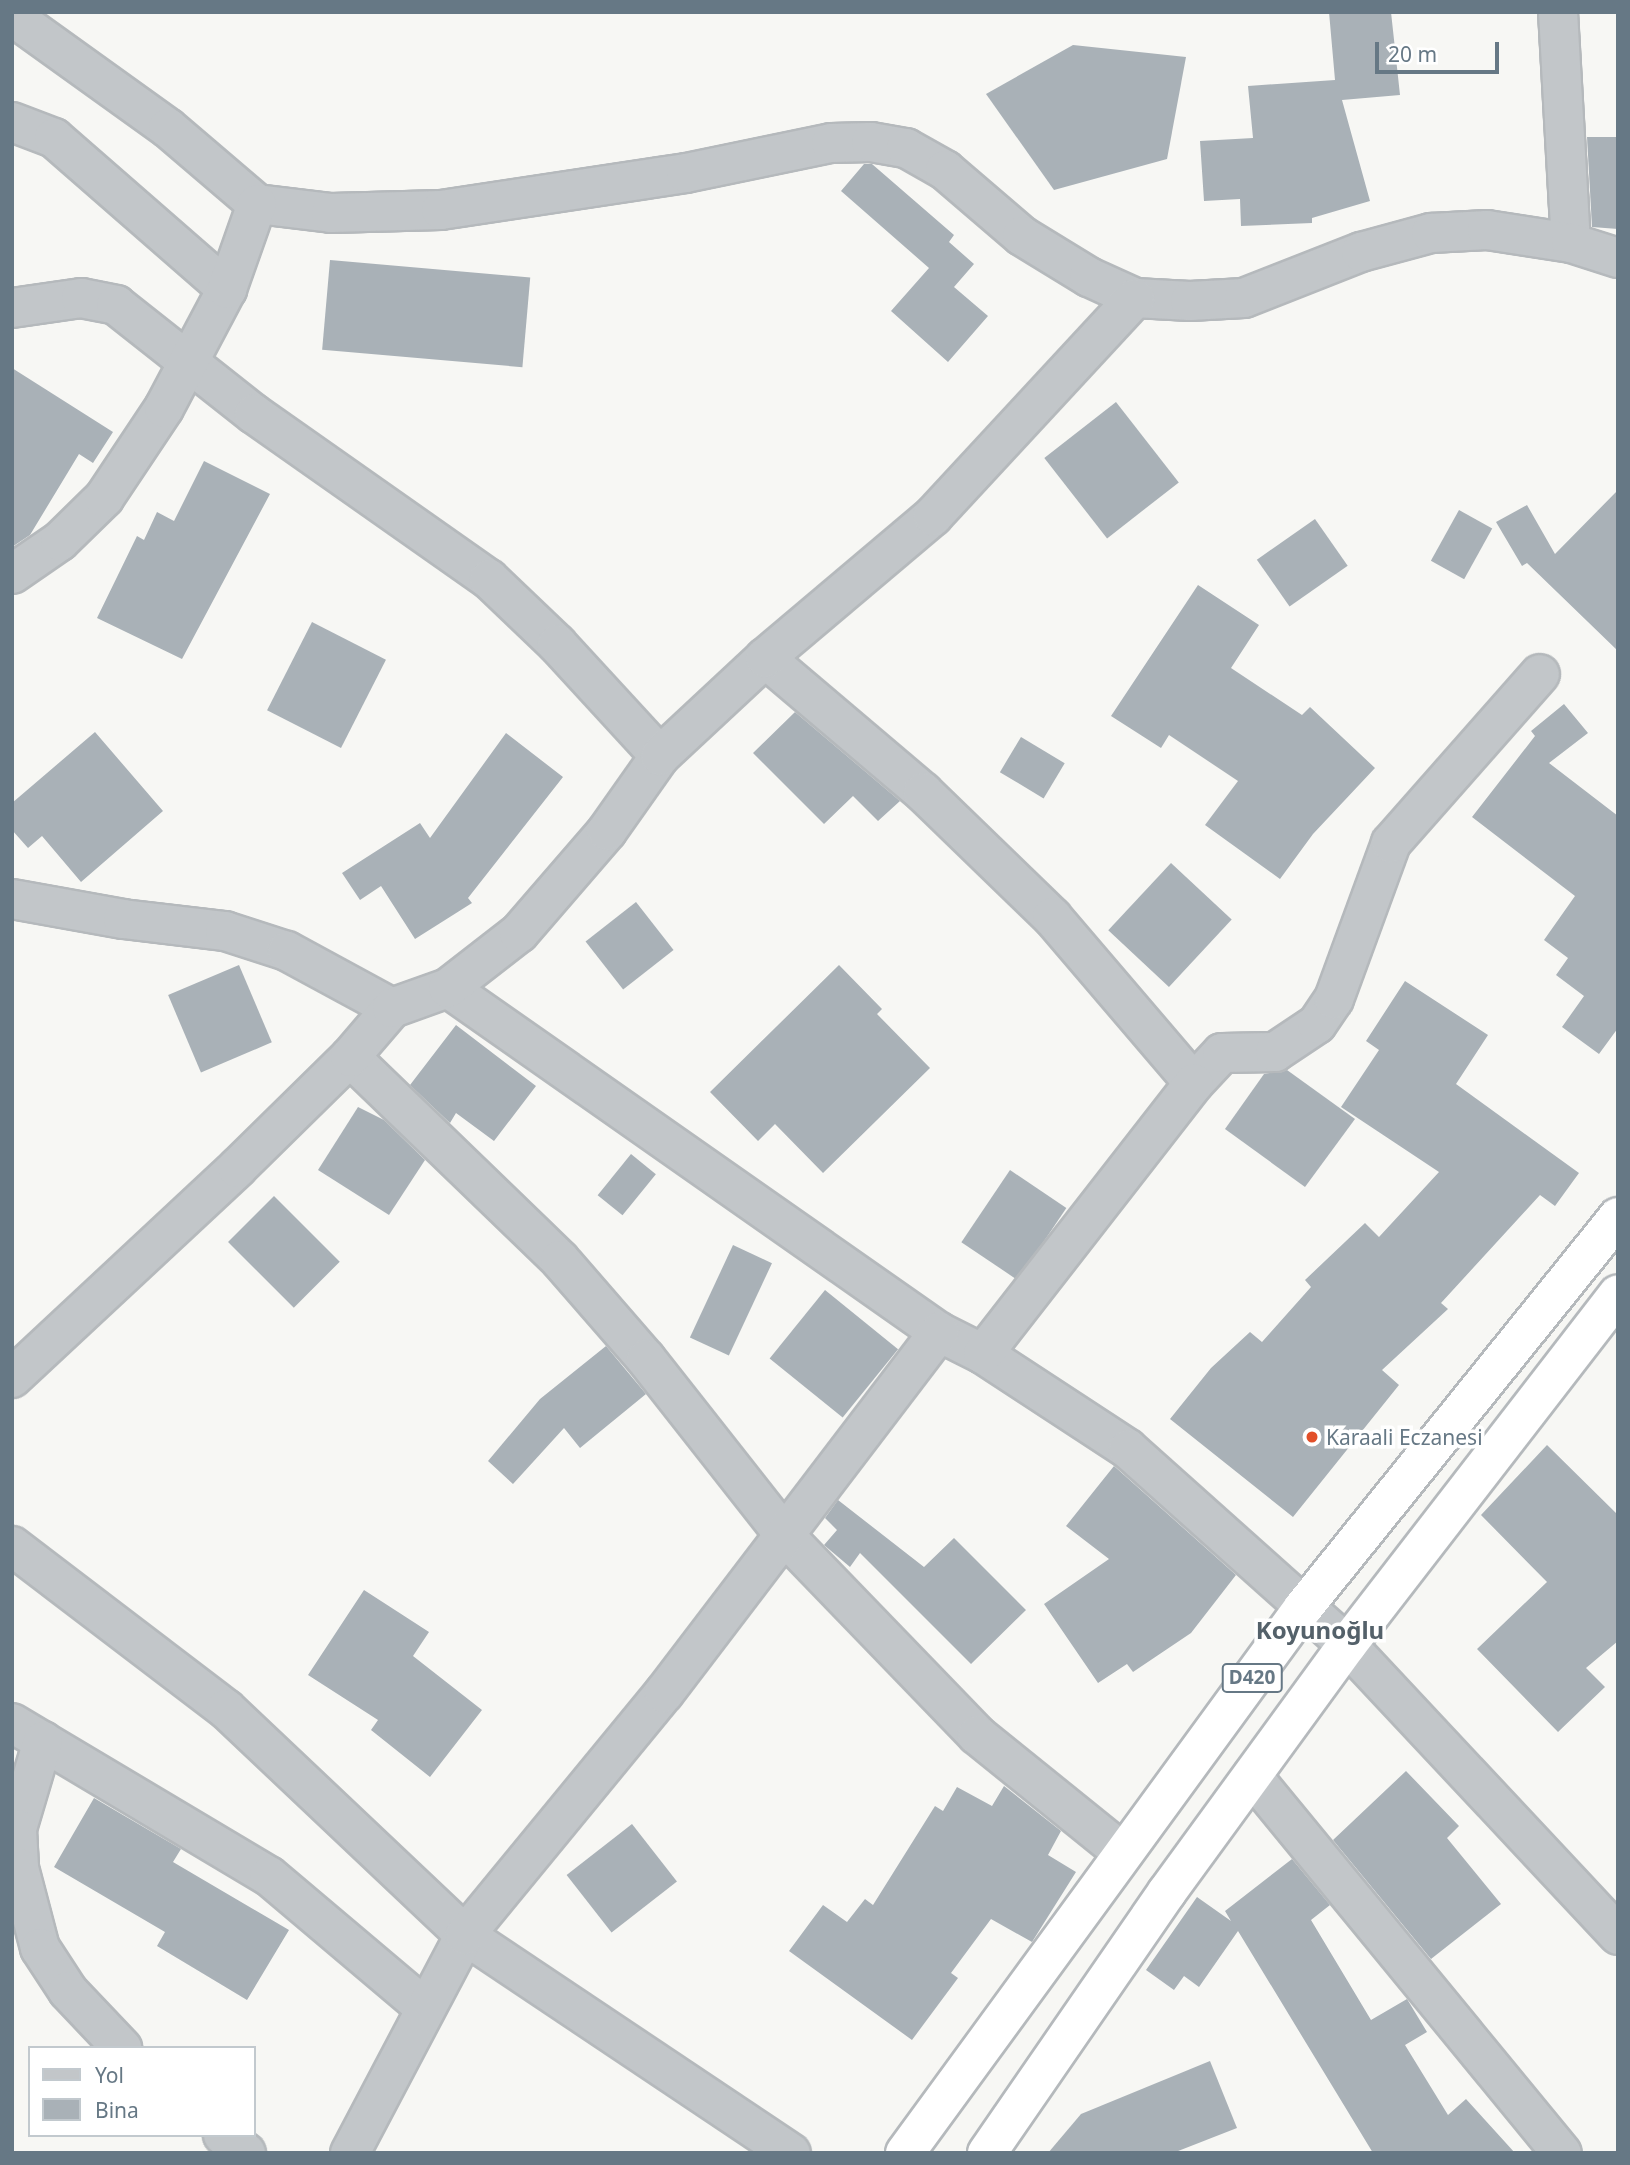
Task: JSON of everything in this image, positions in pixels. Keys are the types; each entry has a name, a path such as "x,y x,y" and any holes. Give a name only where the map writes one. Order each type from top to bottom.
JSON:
{"highway":[{"name":"D420","path":"905,2153 1303,1608 1618,1217"},
{"name":"D420","path":"987,2153 1347,1645 1618,1294"}],"street":[{"path":"1558,12 1570,243"},
{"path":"12,16 169,128 257,204 331,213 441,210 686,173 831,143 871,142 906,148 945,170 1022,236 1089,277 1135,298 1190,302 1244,298 1361,251 1431,233 1488,230 1570,243 1618,258"},
{"path":"12,122 54,138 226,289"},
{"path":"12,574 60,541 104,498 192,362 226,289 257,204"},
{"path":"12,1378 350,1057 392,1008 448,988 519,933 607,831 660,756 765,658 933,516 1135,298"},
{"path":"12,308 98,299 116,305 304,451 489,579 557,644 660,756"},
{"path":"765,658 923,792 1052,917 1194,1083"},
{"path":"983,1354 1194,1083 1222,1053 1275,1052 1317,1024 1334,999 1391,843 1540,674"},
{"path":"12,899 123,919 225,931 287,951 392,1008"},
{"path":"448,988 939,1332 983,1354 1128,1449 1347,1645 1618,1934"},
{"path":"350,1057 560,1260 646,1359 786,1537 977,1735 1123,1853"},
{"path":"350,2153 424,2007 465,1935 786,1537 939,1332"},
{"path":"12,1546 226,1709 465,1935 791,2153"},
{"path":"120,2046 68,1991 40,1948 19,1868 17,1829 28,1732 269,1876 424,2007"},
{"path":"1252,1776 1562,2153"},
{"path":"226,2137 246,2153"}],"building":[{"path":"1329,12 1391,12 1400,95 1342,100 1370,201 1312,218 1312,223 1241,226 1240,199 1204,201 1200,141 1253,138 1248,86 1335,80"},
{"path":"1073,45 1186,57 1167,159 1054,190 986,94"},
{"path":"1587,137 1618,137 1618,229 1592,227"},
{"path":"864,164 872,164 954,235 949,242 974,264 954,287 988,316 948,362 891,311 929,268 841,191"},
{"path":"330,260 530,278 522,367 322,350"},
{"path":"12,368 113,432 93,463 79,454 30,535 12,547"},
{"path":"1116,402 1179,482 1107,538 1044,458"},
{"path":"204,461 270,494 182,659 97,618 137,536 144,540 157,512 174,521"},
{"path":"1618,490 1618,651 1527,563 1522,566 1496,522 1527,505 1555,554"},
{"path":"1459,510 1492,528 1464,579 1431,561"},
{"path":"1315,519 1348,566 1290,606 1257,560"},
{"path":"1198,585 1259,625 1231,668 1302,715 1310,707 1375,768 1313,834 1280,879 1205,825 1238,781 1169,735 1161,748 1111,716"},
{"path":"312,622 386,660 341,748 267,710"},
{"path":"1564,704 1588,733 1549,763 1618,816 1618,1028 1599,1054 1562,1027 1584,996 1556,975 1568,958 1544,940 1575,896 1472,817 1535,736 1531,731"},
{"path":"795,712 900,801 878,821 853,796 824,824 753,753"},
{"path":"95,732 163,811 81,882 42,836 28,848 12,830 12,803"},
{"path":"506,733 563,777 468,898 472,903 415,939 381,886 360,900 342,873 420,823 430,838"},
{"path":"1021,737 1065,763 1044,798 1000,772"},
{"path":"1171,863 1232,920 1169,987 1108,930"},
{"path":"636,902 674,950 623,989 586,941"},
{"path":"239,965 272,1042 201,1072 168,995"},
{"path":"839,965 882,1009 877,1014 930,1068 823,1173 775,1124 758,1141 710,1092"},
{"path":"1405,981 1488,1035 1456,1084 1579,1173 1555,1206 1540,1195 1441,1303 1448,1309 1382,1370 1399,1385 1293,1517 1170,1419 1211,1368 1250,1332 1262,1342 1311,1287 1305,1280 1365,1223 1379,1237 1439,1172 1341,1107 1379,1050 1366,1041"},
{"path":"456,1025 536,1086 494,1141 456,1113 450,1123 410,1085"},
{"path":"1287,1070 1355,1119 1305,1187 1225,1129 1264,1074"},
{"path":"358,1107 384,1120 425,1160 389,1215 318,1170"},
{"path":"631,1154 656,1174 623,1215 598,1195"},
{"path":"1010,1170 1066,1208 1018,1280 961,1242"},
{"path":"274,1196 340,1262 294,1308 228,1242"},
{"path":"733,1245 772,1263 729,1356 690,1337"},
{"path":"825,1290 898,1349 843,1418 770,1358"},
{"path":"606,1346 646,1394 580,1448 564,1428 513,1484 488,1461 540,1399"},
{"path":"1547,1445 1618,1515 1618,1641 1586,1668 1605,1687 1558,1732 1477,1649 1547,1582 1481,1515"},
{"path":"1114,1466 1236,1575 1191,1633 1133,1672 1127,1664 1098,1683 1044,1604 1109,1559 1066,1526"},
{"path":"838,1500 924,1567 954,1538 1026,1610 971,1664 860,1553 850,1567 824,1545 837,1530 825,1518"},
{"path":"364,1590 429,1632 413,1656 482,1710 430,1777 371,1730 378,1720 308,1675"},
{"path":"1406,1771 1459,1826 1447,1838 1501,1904 1431,1959 1333,1840"},
{"path":"1004,1786 1061,1831 1048,1855 1076,1872 1032,1942 991,1919 951,1973 958,1978 912,2040 789,1951 823,1905 847,1922 865,1899 873,1905 935,1806 943,1811 957,1787 992,1806"},
{"path":"94,1798 181,1849 173,1862 289,1930 247,2000 157,1946 165,1932 54,1867"},
{"path":"632,1824 677,1882 612,1933 567,1875"},
{"path":"1292,1859 1330,1905 1311,1920 1371,2020 1407,1999 1427,2032 1405,2045 1448,2115 1466,2099 1515,2153 1373,2153 1238,1931 1199,1987 1184,1976 1174,1990 1146,1970 1197,1897 1231,1921 1225,1911"},
{"path":"1210,2061 1237,2128 1173,2153 1048,2153 1081,2114"}],"place":[{"name":"Karaali Eczanesi","path":"1312,1437"}],"district":[{"name":"Koyunoğlu","path":"1320,1630"}]}
